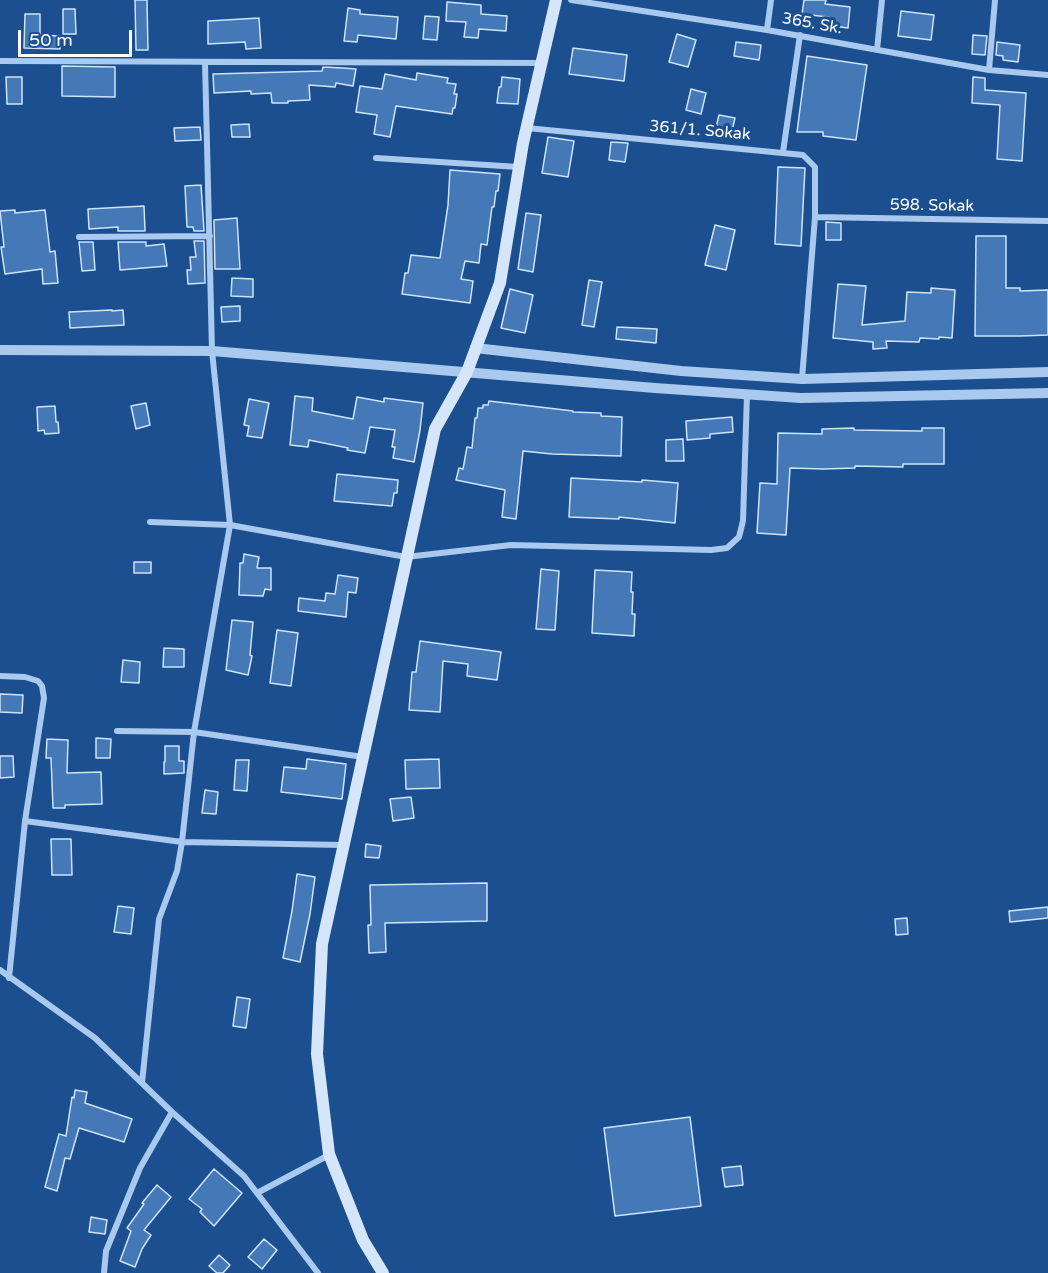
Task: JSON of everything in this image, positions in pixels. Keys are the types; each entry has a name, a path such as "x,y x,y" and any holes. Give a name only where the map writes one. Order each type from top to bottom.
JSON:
{"main road":[{"path":"382,1273 363,1240 329,1154 317,1054 322,944 435,429 467,372 500,283 519,167 556,0"}],"street":[{"name":"365. Sk.","path":"571,0 800,35 989,70 1048,75"},
{"path":"767,30 771,0"},
{"path":"877,50 882,0"},
{"path":"989,70 995,0"},
{"path":"783,152 800,35"},
{"path":"0,61 542,63"},
{"path":"142,1083 159,919 177,871 194,732 230,525 212,351 205,62"},
{"name":"361/1. Sokak","path":"527,128 802,155 815,167 815,217 802,379"},
{"path":"376,158 519,167"},
{"name":"598. Sokak","path":"815,217 1048,221"},
{"path":"79,237 210,236"},
{"path":"476,348 681,371 802,379 1048,372"},
{"path":"0,350 212,351 801,398 1048,393"},
{"path":"150,522 230,525 406,557 511,545 711,550 727,548 739,537 743,521 747,394"},
{"path":"0,676 25,677 38,681 42,686 44,698 25,821 9,978"},
{"path":"117,731 194,732 363,757"},
{"path":"25,821 182,842 344,845"},
{"path":"0,970 95,1038 172,1112 244,1176 318,1273"},
{"path":"104,1273 106,1251 140,1168 172,1112"},
{"path":"257,1193 329,1154"}],"building":[{"path":"135,0 147,0 148,50 136,50"},
{"path":"804,0 826,0 825,4 850,7 848,28 826,25 828,17 802,14"},
{"path":"447,2 481,5 481,14 507,16 506,31 479,29 478,38 464,37 466,22 446,21"},
{"path":"348,8 360,10 360,14 398,17 396,39 358,35 357,42 344,41"},
{"path":"63,9 75,9 76,34 63,34"},
{"path":"901,11 934,15 931,40 898,36"},
{"path":"25,14 40,14 40,35 60,36 60,49 24,48"},
{"path":"425,16 439,17 437,40 423,39"},
{"path":"259,18 261,48 246,49 245,42 208,44 208,21"},
{"path":"677,34 696,40 688,67 669,62"},
{"path":"973,35 987,36 985,55 972,54"},
{"path":"736,42 761,45 759,60 734,56"},
{"path":"997,42 1020,45 1018,62 1003,60 1003,56 996,55"},
{"path":"573,48 627,55 624,81 569,74"},
{"path":"807,56 867,65 856,140 823,136 823,132 797,132"},
{"path":"62,66 115,67 115,97 62,96"},
{"path":"323,67 356,69 353,86 336,83 335,87 309,85 310,100 288,101 288,103 272,103 271,93 251,94 251,91 214,93 213,74 322,71"},
{"path":"417,73 448,78 447,83 456,84 454,94 457,94 452,114 396,106 390,137 374,134 377,115 356,112 360,86 382,89 385,74 416,80"},
{"path":"6,77 22,77 22,104 7,104"},
{"path":"502,77 520,79 518,104 497,103"},
{"path":"973,77 985,78 985,90 1026,93 1022,161 997,159 1000,105 972,103"},
{"path":"691,89 706,93 701,114 686,110"},
{"path":"719,115 735,118 730,139 714,136"},
{"path":"249,124 250,137 232,137 231,125"},
{"path":"200,127 201,140 175,141 174,128"},
{"path":"548,137 574,141 568,177 542,173"},
{"path":"611,142 628,143 625,162 609,160"},
{"path":"778,167 805,168 801,246 775,244"},
{"path":"450,170 500,174 498,191 496,191 494,207 492,207 487,245 481,244 479,263 465,261 461,279 473,281 470,303 402,294 411,255 440,258 448,205"},
{"path":"201,185 204,231 194,231 193,227 187,227 185,186"},
{"path":"144,206 145,231 118,231 118,227 89,229 88,209"},
{"path":"15,210 15,213 45,210 50,252 55,251 58,283 43,284 42,269 5,274 1,247 4,247 0,211"},
{"path":"526,213 541,215 533,272 518,269"},
{"path":"237,218 240,269 215,269 214,220"},
{"path":"826,222 841,223 841,240 826,240"},
{"path":"715,225 735,230 726,270 705,265"},
{"path":"976,236 1006,236 1006,288 1020,288 1020,291 1048,290 1048,335 975,336"},
{"path":"194,241 204,241 205,283 188,284 187,270 191,270 190,257 196,257"},
{"path":"79,242 93,242 95,270 82,271"},
{"path":"118,242 146,242 146,246 164,244 167,266 120,270"},
{"path":"232,278 253,279 253,297 231,296"},
{"path":"589,280 602,282 594,327 582,325"},
{"path":"838,284 866,286 862,325 905,321 907,292 931,293 931,288 955,290 952,338 920,338 919,342 886,341 887,348 873,349 873,342 833,338"},
{"path":"510,289 533,295 525,333 501,328"},
{"path":"240,306 240,321 222,322 221,307"},
{"path":"123,310 124,325 70,328 69,312"},
{"path":"617,327 657,329 656,343 616,339"},
{"path":"295,396 313,398 312,411 353,419 357,397 384,402 384,398 423,403 414,462 393,458 395,430 370,427 365,453 309,440 308,447 290,445"},
{"path":"249,399 269,403 262,438 247,436 249,426 244,425"},
{"path":"489,401 622,417 621,456 523,451 516,519 502,517 505,490 456,480 459,468 463,469 467,447 472,448 478,408 488,405"},
{"path":"146,403 150,425 136,429 131,406"},
{"path":"55,406 59,433 45,434 44,430 38,431 37,407"},
{"path":"732,417 733,432 710,434 710,438 687,440 686,421"},
{"path":"854,428 854,430 922,431 922,428 944,428 944,464 903,464 903,467 790,468 786,535 757,533 760,483 777,484 778,433 822,434 822,429"},
{"path":"683,439 684,461 666,461 666,440"},
{"path":"337,474 398,480 397,493 394,493 392,506 334,501"},
{"path":"571,478 678,483 675,523 619,517 619,519 569,517"},
{"path":"244,554 259,557 257,568 271,568 271,590 265,589 263,596 239,595 240,563 243,563"},
{"path":"134,562 151,562 151,573 134,573"},
{"path":"541,569 559,571 555,630 536,629"},
{"path":"595,570 632,572 634,636 592,633"},
{"path":"338,575 358,578 356,593 348,592 346,617 298,611 299,598 325,601 326,593 335,594"},
{"path":"232,620 253,622 250,655 252,656 248,675 226,670"},
{"path":"277,630 298,633 291,686 270,683"},
{"path":"420,641 501,652 497,680 467,676 468,664 443,661 440,712 409,710 412,672 416,672"},
{"path":"164,648 184,649 184,667 163,667"},
{"path":"123,660 140,662 139,683 121,682"},
{"path":"0,694 23,695 22,713 0,712"},
{"path":"96,738 111,739 110,758 96,758"},
{"path":"47,739 68,740 67,773 101,772 102,804 65,805 65,808 53,808 51,758 46,758"},
{"path":"165,746 179,746 179,761 184,761 184,773 164,774"},
{"path":"0,756 13,756 14,777 0,778"},
{"path":"307,759 346,764 342,799 281,792 284,767 306,769"},
{"path":"439,759 440,788 406,789 405,760"},
{"path":"236,760 249,760 247,791 234,790"},
{"path":"205,790 218,792 216,814 202,813"},
{"path":"411,797 414,818 393,821 390,799"},
{"path":"51,839 71,839 72,875 52,875"},
{"path":"366,844 381,846 379,858 365,857"},
{"path":"297,874 315,877 300,962 283,958"},
{"path":"487,883 487,921 385,923 386,952 369,953 370,885"},
{"path":"118,906 134,908 131,934 114,932"},
{"path":"1048,907 1048,918 1010,922 1009,911"},
{"path":"907,918 908,934 896,935 895,919"},
{"path":"237,997 250,999 246,1028 233,1026"},
{"path":"75,1090 87,1092 85,1103 132,1119 124,1142 79,1128 70,1159 65,1158 57,1191 45,1187 59,1134 66,1136"},
{"path":"690,1117 701,1206 615,1216 604,1128"},
{"path":"741,1166 743,1185 725,1187 722,1168"},
{"path":"214,1169 242,1193 214,1226 200,1212 202,1209 189,1199"},
{"path":"157,1185 171,1197 144,1230 151,1235 135,1267 120,1261 131,1231 127,1228 144,1204 142,1203"},
{"path":"91,1217 107,1220 105,1234 89,1232"},
{"path":"264,1239 277,1250 262,1269 248,1257"},
{"path":"219,1255 230,1265 223,1273 217,1273 209,1266"}]}
